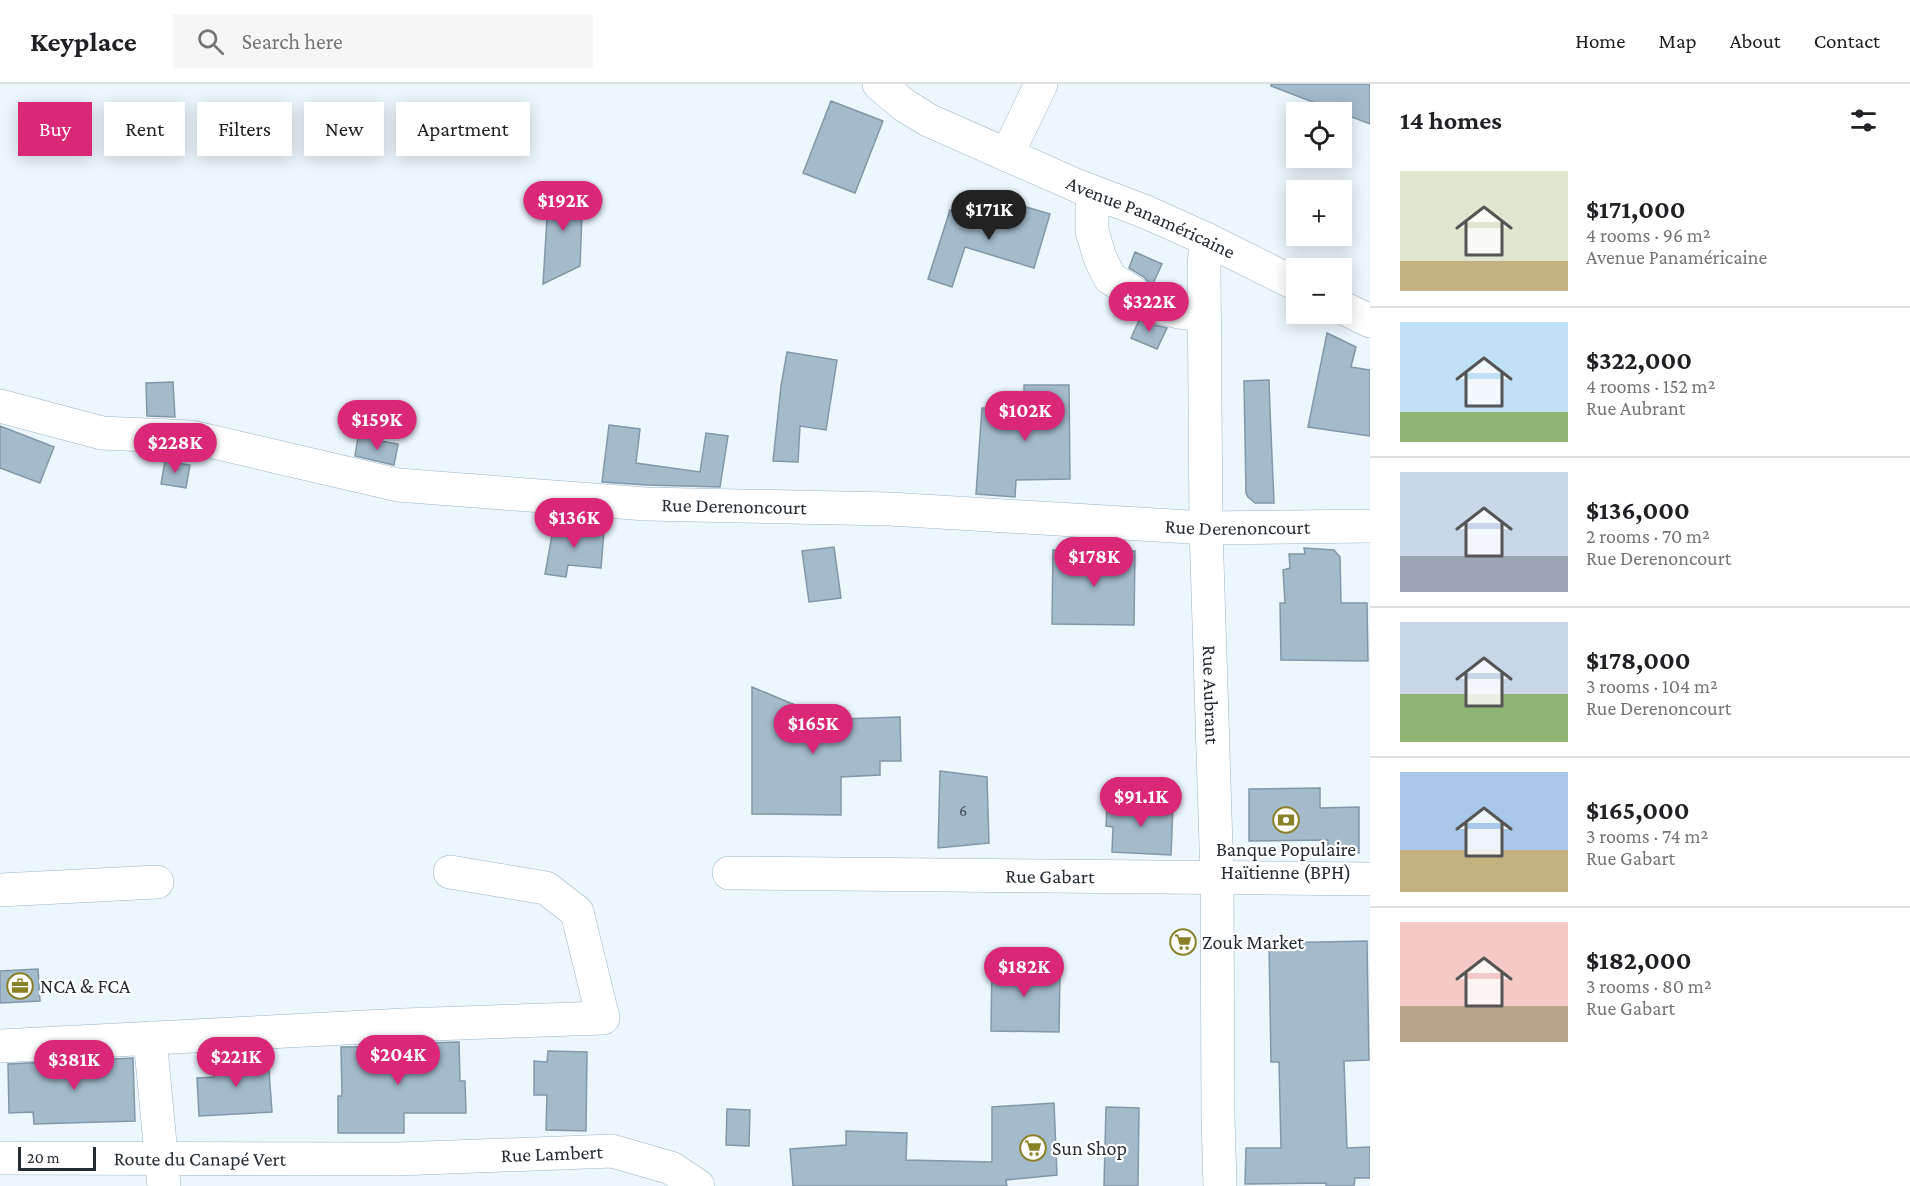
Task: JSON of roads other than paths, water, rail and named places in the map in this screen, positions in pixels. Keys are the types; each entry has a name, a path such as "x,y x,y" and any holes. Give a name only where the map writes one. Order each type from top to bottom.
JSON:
{"street":[{"name":"Avenue Panaméricaine","path":"879,84 904,105 928,120 1092,192 1146,212 1286,279"},
{"path":"1007,155 1041,84"},
{"path":"1092,192 1092,231 1100,258 1110,278 1147,300 1179,312 1204,315"},
{"name":"Rue Aubrant","path":"1206,239 1203,268 1206,528 1217,878 1220,1186"},
{"path":"1352,312 1370,321"},
{"name":"Rue Derenoncourt","path":"0,406 102,433 192,437 398,485 646,504 890,509 1206,528 1370,526"},
{"path":"0,1046 404,1025 603,1018 577,912 546,888 450,872"},
{"name":"Rue Gabart","path":"729,873 1370,879"},
{"path":"0,891 157,882"},
{"path":"150,1038 163,1172"},
{"name":"Rue Lambert","path":"403,1173 612,1151 671,1168 698,1186"},
{"name":"Route du Canapé Vert","path":"0,1158 163,1172 403,1173"}],"place":[{"name":"Banque Populaire Haïtienne (BPH)","path":"1286,820"},
{"name":"Zouk Market","path":"1183,942"},
{"name":"NCA & FCA","path":"20,986"},
{"name":"Sun Shop","path":"1033,1148"}]}
